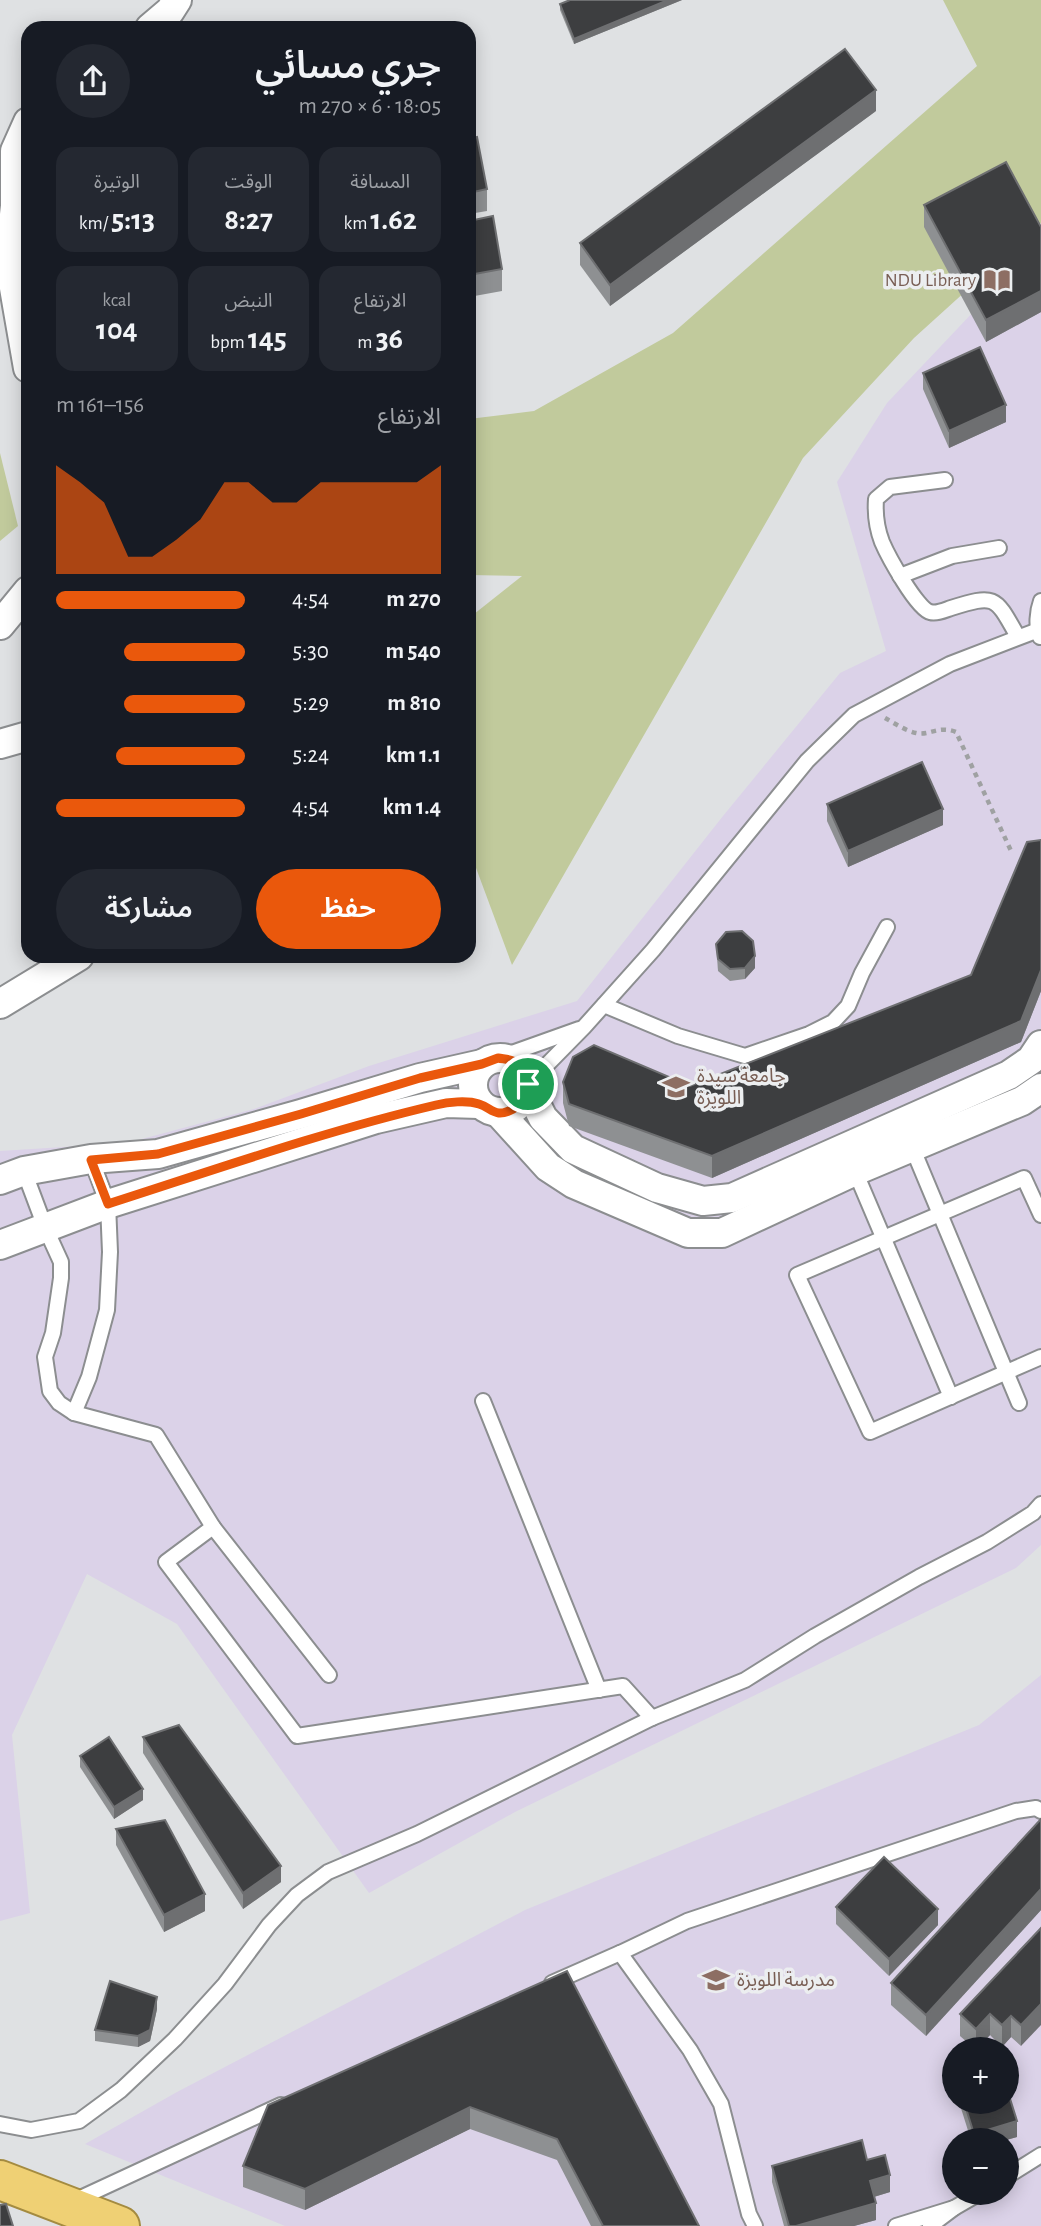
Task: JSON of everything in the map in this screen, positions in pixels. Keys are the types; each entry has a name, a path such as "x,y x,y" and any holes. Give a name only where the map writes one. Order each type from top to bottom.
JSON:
{"highway":[{"path":"6,2186 120,2226"}],"street":[{"path":"158,21 170,11 177,0"},
{"path":"21,138 15,151 15,206 9,258 21,327"},
{"path":"0,625 21,600"},
{"path":"0,744 21,738"},
{"path":"0,1004 67,963"},
{"path":"12,1175 91,1160 158,1154 420,1078 490,1061 512,1060 523,1070 542,1118 573,1149 657,1188 703,1201 732,1198 1009,1075 1031,1060 1041,1045"},
{"path":"490,1061 475,1073 472,1084 474,1094 548,1167 574,1184 688,1233 722,1233 855,1171 1022,1101 1041,1088"},
{"path":"0,1245 108,1204 376,1119 446,1103 509,1111 525,1098 528,1086"}],"lane":[{"path":"945,480 890,487 876,499 875,513 882,542 900,576 920,607 927,612 935,613 980,599 992,600 1002,608 1018,636"},
{"path":"900,576 952,556 999,548"},
{"path":"528,1086 653,950 807,761 854,715 950,664 1018,636 1040,632 1038,608 1041,601"},
{"path":"604,1005 678,1036 745,1056 809,1034 833,1022 848,1006 887,927"},
{"path":"490,1061 584,1027"},
{"path":"912,1147 1019,1404"},
{"path":"74,1413 89,1377 107,1310 110,1252 108,1204 91,1160"},
{"path":"855,1171 951,1397"},
{"path":"12,1175 45,1227 61,1262 53,1332 45,1357 50,1391 59,1403 74,1413 156,1435 213,1527 329,1675"},
{"path":"1041,1215 1024,1178 797,1275 870,1432 1041,1357"},
{"path":"483,1401 599,1690"},
{"path":"0,2124 31,2130 79,2122 121,2091 183,2031 225,1984 269,1925 297,1895 328,1872 416,1834 652,1718 744,1680 827,1629 987,1542 1033,1513 1041,1504"},
{"path":"213,1527 166,1562 297,1736 623,1686 652,1718"},
{"path":"534,1991 687,1921 1016,1811 1036,1808 1041,1811"},
{"path":"620,1953 690,2050 721,2104 749,2214 755,2226"},
{"path":"65,2205 289,2101"},
{"path":"1019,2169 1041,2155"},
{"path":"930,2226 959,2205"},
{"path":"896,2226 954,2208"}],"path":[{"path":"865,709 918,734 936,729 956,732 1012,853"}],"shaded area":[{"name":"جامعة سيدة اللويزة","path":"1041,255 1041,1545 1016,1568 515,1812 369,1893 177,1624 87,1574 12,1735 30,1913 0,1921 0,1151 127,1143 254,1109 369,1066 577,1001 840,673 886,651 837,482 887,403 994,290"},
{"name":"مدرسة اللويزة","path":"1041,1675 1041,2226 285,2226 85,2144 177,2092 525,1910 979,1725"}],"green space":[{"path":"943,0 1041,0 1041,223 914,338 803,458 512,965 476,868 476,612 522,576 476,575 476,418 534,411 673,333 977,66"},
{"path":"0,453 18,526 0,541"}],"building":[{"path":"570,0 668,0 574,39 560,4"},
{"path":"845,49 876,90 610,285 580,243"},
{"path":"476,137 487,189 476,191"},
{"name":"NDU Library","path":"1006,162 1041,227 1041,291 986,320 924,205"},
{"path":"493,216 502,269 476,274 476,220"},
{"path":"980,347 1006,405 949,431 923,373"},
{"path":"922,762 943,809 848,851 827,804"},
{"path":"1041,840 1041,970 1021,1021 712,1156 569,1104 563,1082 573,1057 594,1045 690,1086 971,975 1027,842"},
{"path":"742,931 753,941 755,956 745,968 730,969 718,959 716,944 726,932"},
{"path":"179,1725 281,1866 243,1893 143,1737"},
{"path":"109,1737 143,1789 114,1807 80,1756"},
{"path":"1041,1819 1041,1889 926,2015 891,1983"},
{"path":"165,1820 205,1894 164,1915 116,1829"},
{"path":"884,1857 938,1909 889,1959 836,1907"},
{"path":"1041,1928 1041,2004 1021,2025 1011,2016 1002,2025 990,2014 976,2029 960,2014"},
{"path":"567,1971 699,2226 603,2226 557,2139 470,2107 305,2189 243,2166 268,2105"},
{"path":"110,1981 157,1997 150,2030 138,2036 95,2030"},
{"path":"968,2114 1015,2114 1017,2121 994,2128 972,2128"},
{"path":"862,2140 867,2160 885,2155 890,2175 870,2181 876,2203 789,2226 772,2166"},
{"path":"6,2204 13,2226 0,2226 0,2205"}],"place":[{"name":"NDU Library","path":"997,280"},
{"name":"جامعة سيدة اللويزة","path":"676,1087"},
{"name":"مدرسة اللويزة","path":"716,1980"}],"route":[{"path":"498,1058 512,1060 523,1070 528,1084 525,1098 509,1111 499,1113 479,1104 446,1103 376,1119 108,1204 91,1160 158,1154 498,1058"}]}
